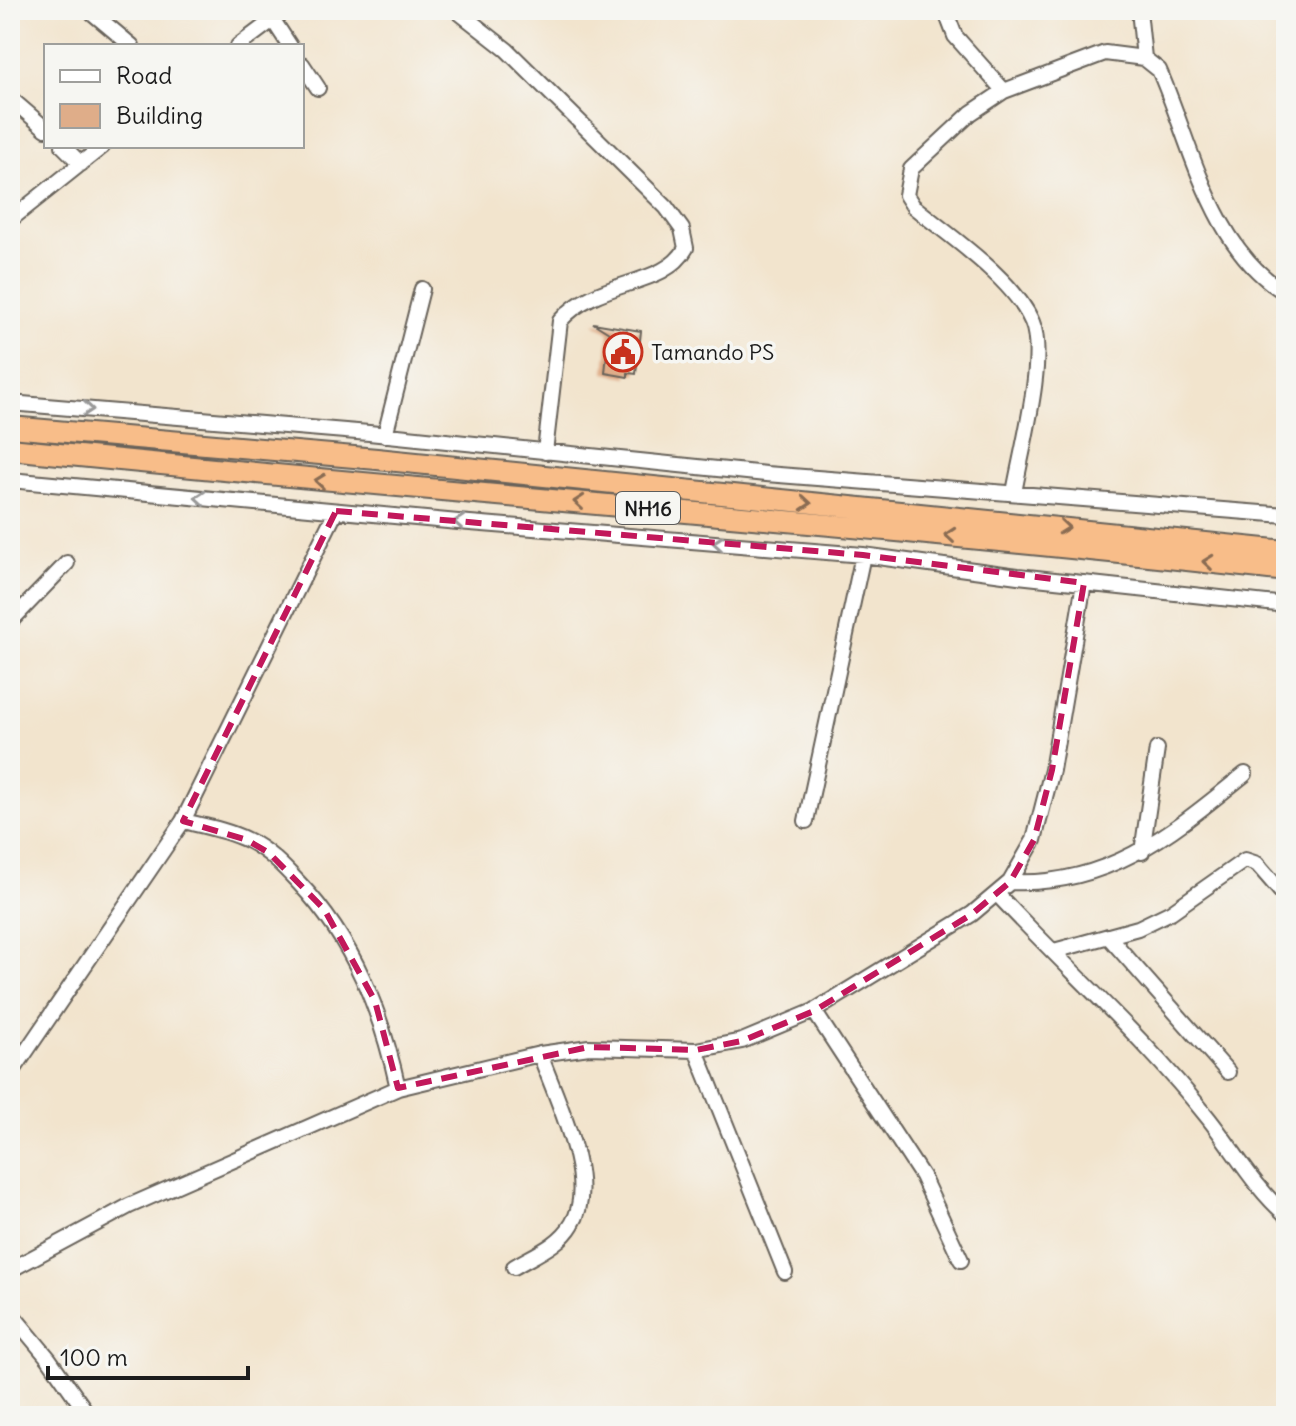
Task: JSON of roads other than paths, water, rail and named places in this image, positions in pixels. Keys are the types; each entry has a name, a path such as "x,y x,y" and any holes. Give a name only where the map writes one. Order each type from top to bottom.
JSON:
{"highway":[{"name":"NH16","path":"10,427 377,459 1286,551"},
{"name":"NH16","path":"10,449 347,483 1022,542 1286,571"}],"street":[{"path":"241,44 286,10"},
{"path":"456,10 507,50 666,207 682,229 686,248 678,263 665,272 607,288 574,305 560,321 545,452"},
{"path":"945,10 955,36 1004,91"},
{"path":"1139,10 1144,58"},
{"path":"98,13 130,44"},
{"path":"273,20 289,44"},
{"path":"1014,493 1037,356 1033,324 1023,306 1003,283 913,206 906,195 911,169 971,113 1004,91 1105,53 1144,58 1159,70 1205,189 1229,234 1249,262 1272,285 1286,293"},
{"path":"304,67 318,88"},
{"path":"10,98 44,127"},
{"path":"65,148 81,164"},
{"path":"10,220 101,148"},
{"path":"1272,285 1286,274"},
{"path":"385,435 422,289"},
{"path":"10,403 385,435 766,474 1286,515"},
{"path":"10,480 863,555 1286,605"},
{"path":"10,1075 183,821 336,511"},
{"path":"806,821 863,555"},
{"path":"10,622 67,563"},
{"path":"10,1270 129,1206 398,1088 540,1054 602,1047 696,1050 742,1041 814,1011 998,895 1010,882 1034,840 1052,770 1084,583"},
{"path":"1142,852 1157,749"},
{"path":"1010,882 1038,883 1081,875 1142,852 1245,774"},
{"path":"183,821 221,830 269,853 324,909 344,940 375,1001 398,1088"},
{"path":"1054,951 1108,936 1171,912 1245,860 1257,864 1283,894"},
{"path":"998,895 1210,1119 1265,1197 1286,1215"},
{"path":"1108,936 1228,1072"},
{"path":"814,1011 922,1176 961,1260"},
{"path":"696,1050 785,1272"},
{"path":"514,1267 559,1240 574,1223 580,1202 582,1176 540,1054"},
{"path":"10,1312 49,1359 89,1416"}],"place":[{"name":"Tamando PS","path":"623,352"}]}
